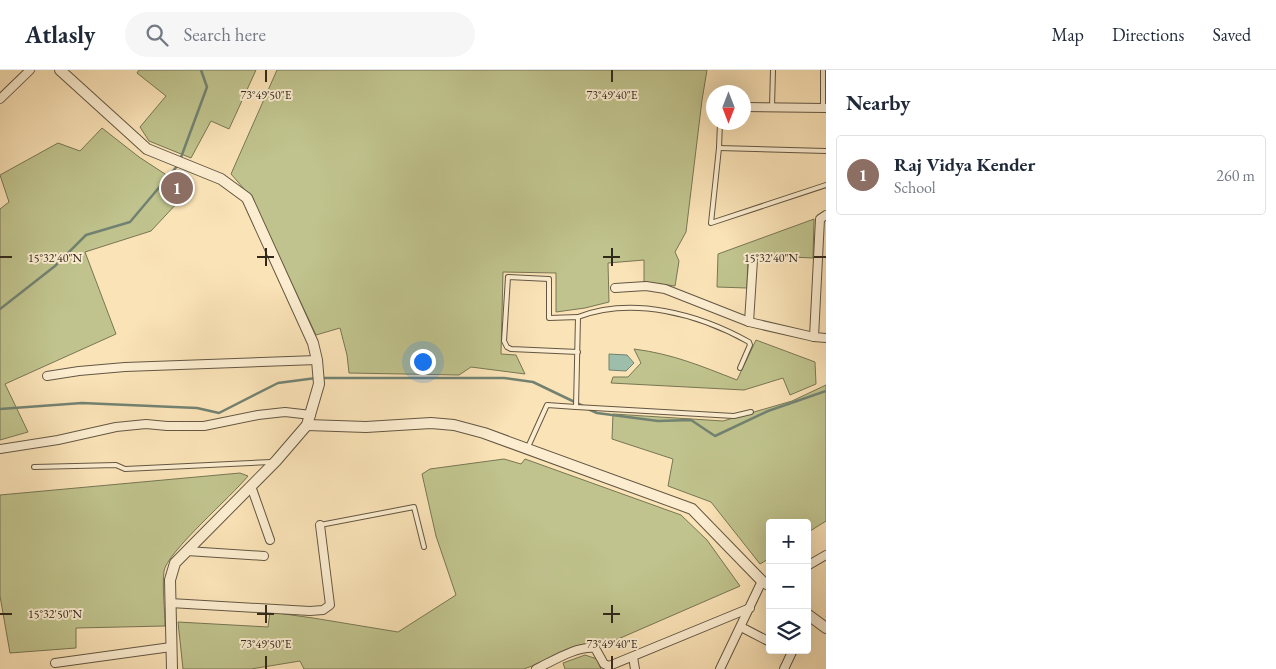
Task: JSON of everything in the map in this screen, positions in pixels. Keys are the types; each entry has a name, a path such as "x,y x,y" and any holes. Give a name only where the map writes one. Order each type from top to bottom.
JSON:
{"street":[{"path":"0,99 30,70"},
{"path":"60,70 147,149 221,179 247,198 314,342 319,384 308,425 276,461 175,563 170,580 172,669"},
{"path":"751,107 824,108"},
{"path":"814,337 820,219 826,215"},
{"path":"749,322 753,260"},
{"path":"615,288 646,286 665,289 749,322 826,338"},
{"path":"47,376 79,370 125,367 317,360"},
{"path":"0,450 116,427 146,424 204,426 258,415 285,412 311,414"},
{"path":"308,425 366,427 431,423 454,425 527,449 692,509 766,584 750,608 720,669"},
{"path":"251,486 270,540"},
{"path":"170,603 310,611 323,610 330,605 320,524"},
{"path":"187,551 264,556"},
{"path":"810,564 826,555"},
{"path":"536,669 552,666 576,651 590,648 595,648 604,664 609,666 750,608"},
{"path":"811,617 825,624"},
{"path":"740,627 766,640"},
{"path":"55,663 171,647"},
{"path":"784,669 789,654"},
{"path":"633,657 635,669"}],"lane":[{"path":"772,108 773,70"},
{"path":"823,70 824,108"},
{"path":"720,130 711,223 826,185"},
{"path":"719,148 826,151"},
{"path":"578,352 511,349 507,346 504,341 508,277 549,279 549,318 578,318 607,309 632,308 658,310 691,318 749,342 750,345 740,368"},
{"path":"576,407 578,318"},
{"path":"527,449 547,405 734,416 751,412"},
{"path":"34,466 116,465 125,469 276,461"},
{"path":"320,524 414,507 424,547"}],"green space":[{"path":"139,70 256,70 229,129 211,121 191,158 149,141 140,127 166,96 137,73"},
{"path":"277,70 707,70 686,232 675,252 679,261 675,286 644,282 644,260 608,263 609,302 556,312 556,273 503,272 501,354 516,355 525,374 471,367 459,375 349,373 347,355 340,328 316,335 251,197 231,174"},
{"path":"102,128 139,157 165,174 179,201 151,231 85,252 116,334 5,384 28,432 0,440 0,209 9,202 0,175 58,143 80,151"},
{"path":"814,219 813,258 748,255 747,288 717,287 718,254"},
{"path":"756,340 815,362 816,384 790,395 783,378 744,390 611,383 613,377 628,377 641,363 634,349 674,357 737,380"},
{"path":"826,385 826,521 811,530 811,519 766,519 766,560 760,564 711,502 668,486 673,459 612,439 613,414 723,421 792,401"},
{"path":"504,459 521,464 525,459 681,515 707,540 740,586 602,646 588,645 524,669 304,669 300,661 251,669 183,669 178,622 268,627 270,612 398,632 456,595 436,536 422,474 430,469"},
{"path":"240,473 248,476 188,538 168,562 163,577 165,626 76,628 76,648 10,653 0,596 0,495"},
{"path":"585,655 597,659 601,669 565,669 563,663"}],"shaded area":[{"path":"609,354 627,355 634,363 626,371 609,370"}],"waterway":[{"path":"180,160 207,87 201,70"},
{"path":"0,309 55,266 86,235 130,222 178,165"},
{"path":"0,409 82,403 197,408 219,413 278,383 316,378"},
{"path":"321,378 504,378 533,382 583,406"},
{"path":"588,409 597,413 658,421 691,420 715,436 768,411 826,391"}],"place":[{"name":"Raj Vidya Kender","path":"177,188"}]}
